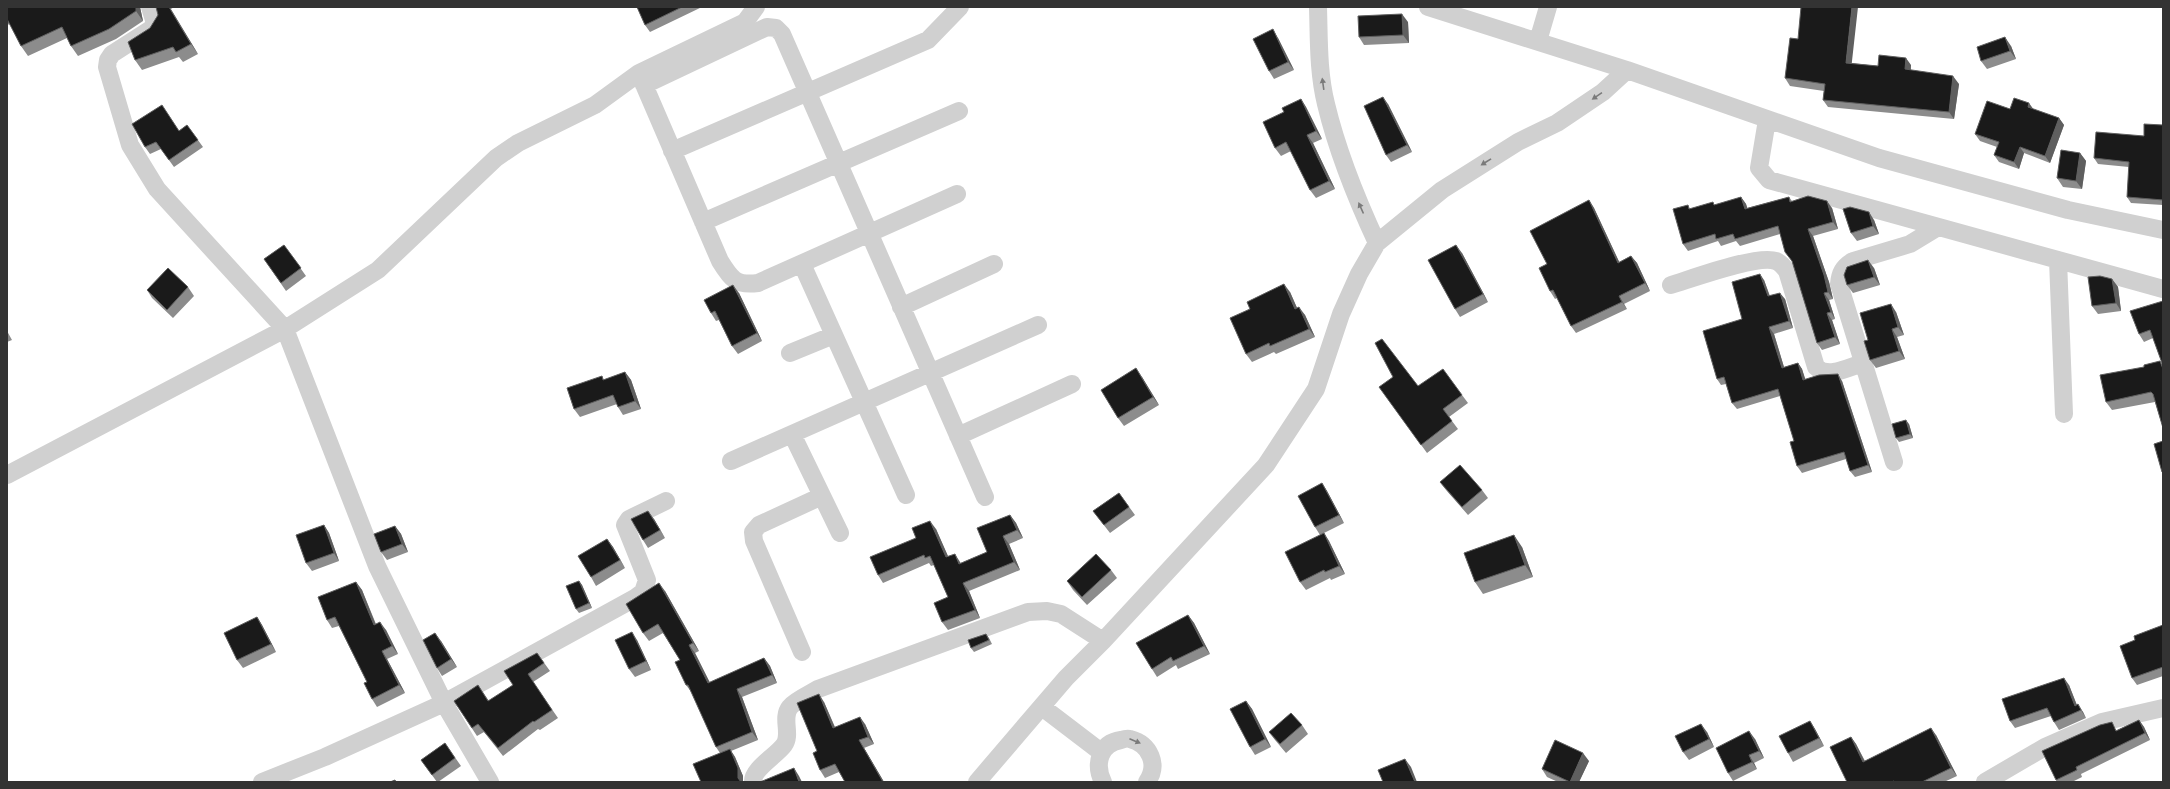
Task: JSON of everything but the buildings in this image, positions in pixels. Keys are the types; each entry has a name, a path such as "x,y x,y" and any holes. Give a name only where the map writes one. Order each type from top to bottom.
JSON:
{"street":[{"path":"150,7 155,23 151,29 112,54 108,60 107,67 130,145 157,189 285,329 377,566 444,703 490,782"},
{"path":"7,475 285,329 378,270 496,158 518,143 595,105 745,22 756,7"},
{"path":"672,151 928,40 960,7"},
{"path":"1318,7 1319,58 1326,103 1358,202 1376,243"},
{"path":"1428,7 1626,70 1879,158 2068,210 2163,230"},
{"path":"1538,41 1548,7"},
{"path":"641,79 767,27 776,28 782,34 806,93 985,497"},
{"path":"977,782 1066,678 1103,641 1266,466 1316,389 1341,314 1359,274 1376,243 1442,190 1518,142 1557,123 1603,92 1626,70"},
{"path":"641,79 720,262 727,274 734,280 744,285 758,283 957,194"},
{"path":"703,222 959,111"},
{"path":"1767,120 1759,168 1763,176 1768,180 2163,289"},
{"path":"1894,462 1839,284 1841,272 1853,261 1910,244 1938,227"},
{"path":"1671,284 1739,264 1769,260 1776,261 1787,271 1816,367 1821,372 1828,373 1863,363"},
{"path":"2058,260 2064,414"},
{"path":"802,264 906,495"},
{"path":"901,307 994,264"},
{"path":"731,461 1038,325"},
{"path":"790,353 834,335"},
{"path":"958,436 1072,384"},
{"path":"792,434 840,533"},
{"path":"802,652 754,541 753,532 759,525 822,496"},
{"path":"262,782 325,757 444,703 643,592 647,580 626,525 629,519 666,501"},
{"path":"753,782 755,773 783,746 787,740 786,713 790,706 818,689 1028,612 1047,611 1061,614 1103,641"},
{"path":"1042,707 1101,752"},
{"path":"1985,782 2056,741 2102,722 2163,708"},
{"path":"1102,782 1097,767 1101,752 1113,741 1129,738 1144,745 1153,759 1154,780"}]}
